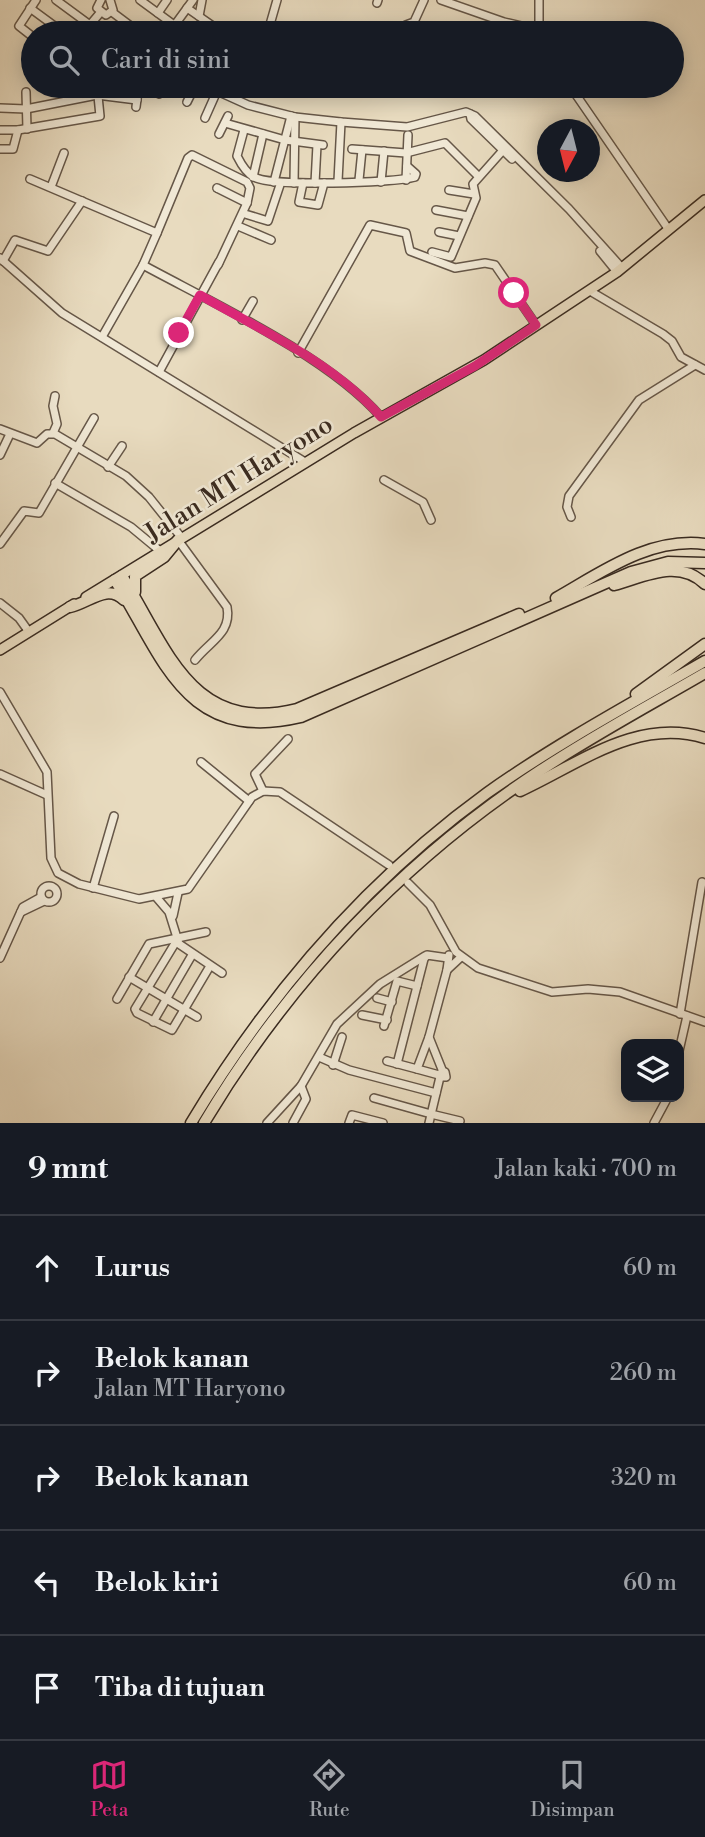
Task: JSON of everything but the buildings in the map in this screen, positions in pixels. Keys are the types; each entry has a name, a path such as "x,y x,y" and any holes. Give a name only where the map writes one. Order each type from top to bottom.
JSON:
{"highway":[{"path":"135,605 135,576 164,556 179,539"},
{"path":"555,598 648,549 682,543 705,544"},
{"path":"196,697 237,712 259,715 298,709 650,560 676,556 705,557"},
{"path":"118,578 184,683 196,697 218,716 259,723 301,717 651,565 686,561 705,563"},
{"path":"581,594 668,570 692,575 705,584"},
{"path":"70,607 106,592 119,595 135,605"},
{"path":"572,739 705,644"},
{"path":"191,1123 267,1007 343,919 447,824 488,793 572,739 705,660"},
{"path":"204,1123 276,1015 352,927 391,888 495,803 579,746 705,673"},
{"path":"495,803 633,736 659,731 705,738"}],"main road":[{"name":"Jalan MT Haryono","path":"0,650 305,462 475,366 620,270 705,200"}],"street":[{"path":"22,21 36,0"},
{"path":"56,0 86,21"},
{"path":"100,13 106,15 112,12 114,6 110,0"},
{"path":"140,0 168,21"},
{"path":"158,13 167,0"},
{"path":"178,21 193,0"},
{"path":"199,16 202,0"},
{"path":"271,21 276,0"},
{"path":"414,21 424,0"},
{"path":"441,0 501,21"},
{"path":"539,0 539,21"},
{"path":"93,21 100,13 99,1"},
{"path":"30,8 48,21"},
{"path":"187,8 206,21"},
{"path":"112,12 124,21"},
{"path":"26,98 27,129"},
{"path":"0,108 26,109 100,98 136,103 137,98"},
{"path":"0,130 27,129 100,116 100,98"},
{"path":"187,102 189,98"},
{"path":"205,118 214,98"},
{"path":"232,98 293,117 407,131 459,112 470,114 471,119 543,186 620,270"},
{"path":"578,98 669,230"},
{"path":"245,214 268,221 285,140 293,117"},
{"path":"293,117 296,143 294,183"},
{"path":"219,134 226,120 244,130 296,143 320,145 315,183"},
{"path":"338,181 341,122"},
{"path":"0,149 13,149 18,130"},
{"path":"244,130 237,156 253,177 277,183 406,180 410,153 407,131"},
{"path":"253,177 263,134"},
{"path":"439,136 478,176"},
{"path":"352,149 410,153 445,143"},
{"path":"359,180 362,149"},
{"path":"432,252 451,257 475,198 472,187 478,176 504,149"},
{"path":"381,182 384,151"},
{"path":"51,187 64,153"},
{"path":"102,337 144,265 191,155 247,182 250,188 247,203 218,264"},
{"path":"30,180 157,233"},
{"path":"303,183 299,202 318,205 324,183"},
{"path":"217,188 247,203"},
{"path":"159,372 239,226 256,188"},
{"path":"449,190 474,194"},
{"path":"82,201 48,251 15,240 2,259 45,300 305,462"},
{"path":"436,210 468,216"},
{"path":"298,353 370,225 406,233 410,251 455,268 485,263 495,265 536,325"},
{"path":"239,226 271,240"},
{"path":"439,232 459,236"},
{"path":"144,265 298,353 346,384 381,417"},
{"path":"590,291 663,334 672,341 681,357 705,370"},
{"path":"242,320 253,301"},
{"path":"570,517 567,507 569,496 635,404 695,365"},
{"path":"53,433 57,424 52,406 55,396"},
{"path":"0,544 24,511 39,513 94,418"},
{"path":"0,429 37,443 47,434 53,433 126,477 149,497 227,607 230,617 228,625 194,660"},
{"path":"0,455 10,433"},
{"path":"108,467 122,446"},
{"path":"384,480 423,502 431,520"},
{"path":"55,483 131,527 160,551"},
{"path":"0,603 19,618 29,632"},
{"path":"0,692 47,772 51,858 62,877 139,899 178,893 190,887 249,801 263,791 279,792 388,865"},
{"path":"263,791 255,774 288,739"},
{"path":"201,762 249,801"},
{"path":"0,774 47,796"},
{"path":"93,888 114,816"},
{"path":"0,958 21,912 42,899 56,899 54,888 62,877"},
{"path":"680,1039 702,882"},
{"path":"408,883 430,905 461,957 478,968 552,992 605,990 640,998 705,1022"},
{"path":"42,899 44,887 54,888"},
{"path":"178,893 172,912 176,939 136,1012 172,1030 210,965"},
{"path":"157,898 169,912 176,939 192,955 222,973"},
{"path":"117,999 149,944 206,932"},
{"path":"417,1069 429,1037 452,946"},
{"path":"153,1022 192,955"},
{"path":"267,1123 302,1086 337,1024 353,1007 380,984 425,956 448,958"},
{"path":"397,1064 425,956"},
{"path":"447,970 461,957"},
{"path":"129,977 197,1017"},
{"path":"362,1015 385,1023 397,981 417,986"},
{"path":"377,998 392,1002"},
{"path":"333,1065 342,1037"},
{"path":"429,1037 442,1076 432,1119"},
{"path":"319,1057 333,1065 436,1093"},
{"path":"387,1061 442,1076"},
{"path":"432,1119 442,1076"},
{"path":"293,1123 306,1099 302,1086"},
{"path":"374,1098 432,1119 460,1121"},
{"path":"653,1123 665,1102"},
{"path":"349,1123 352,1115 383,1123"}],"route":[{"path":"179,333 200,295 331,373 381,417 475,366 536,325 514,293"}]}
